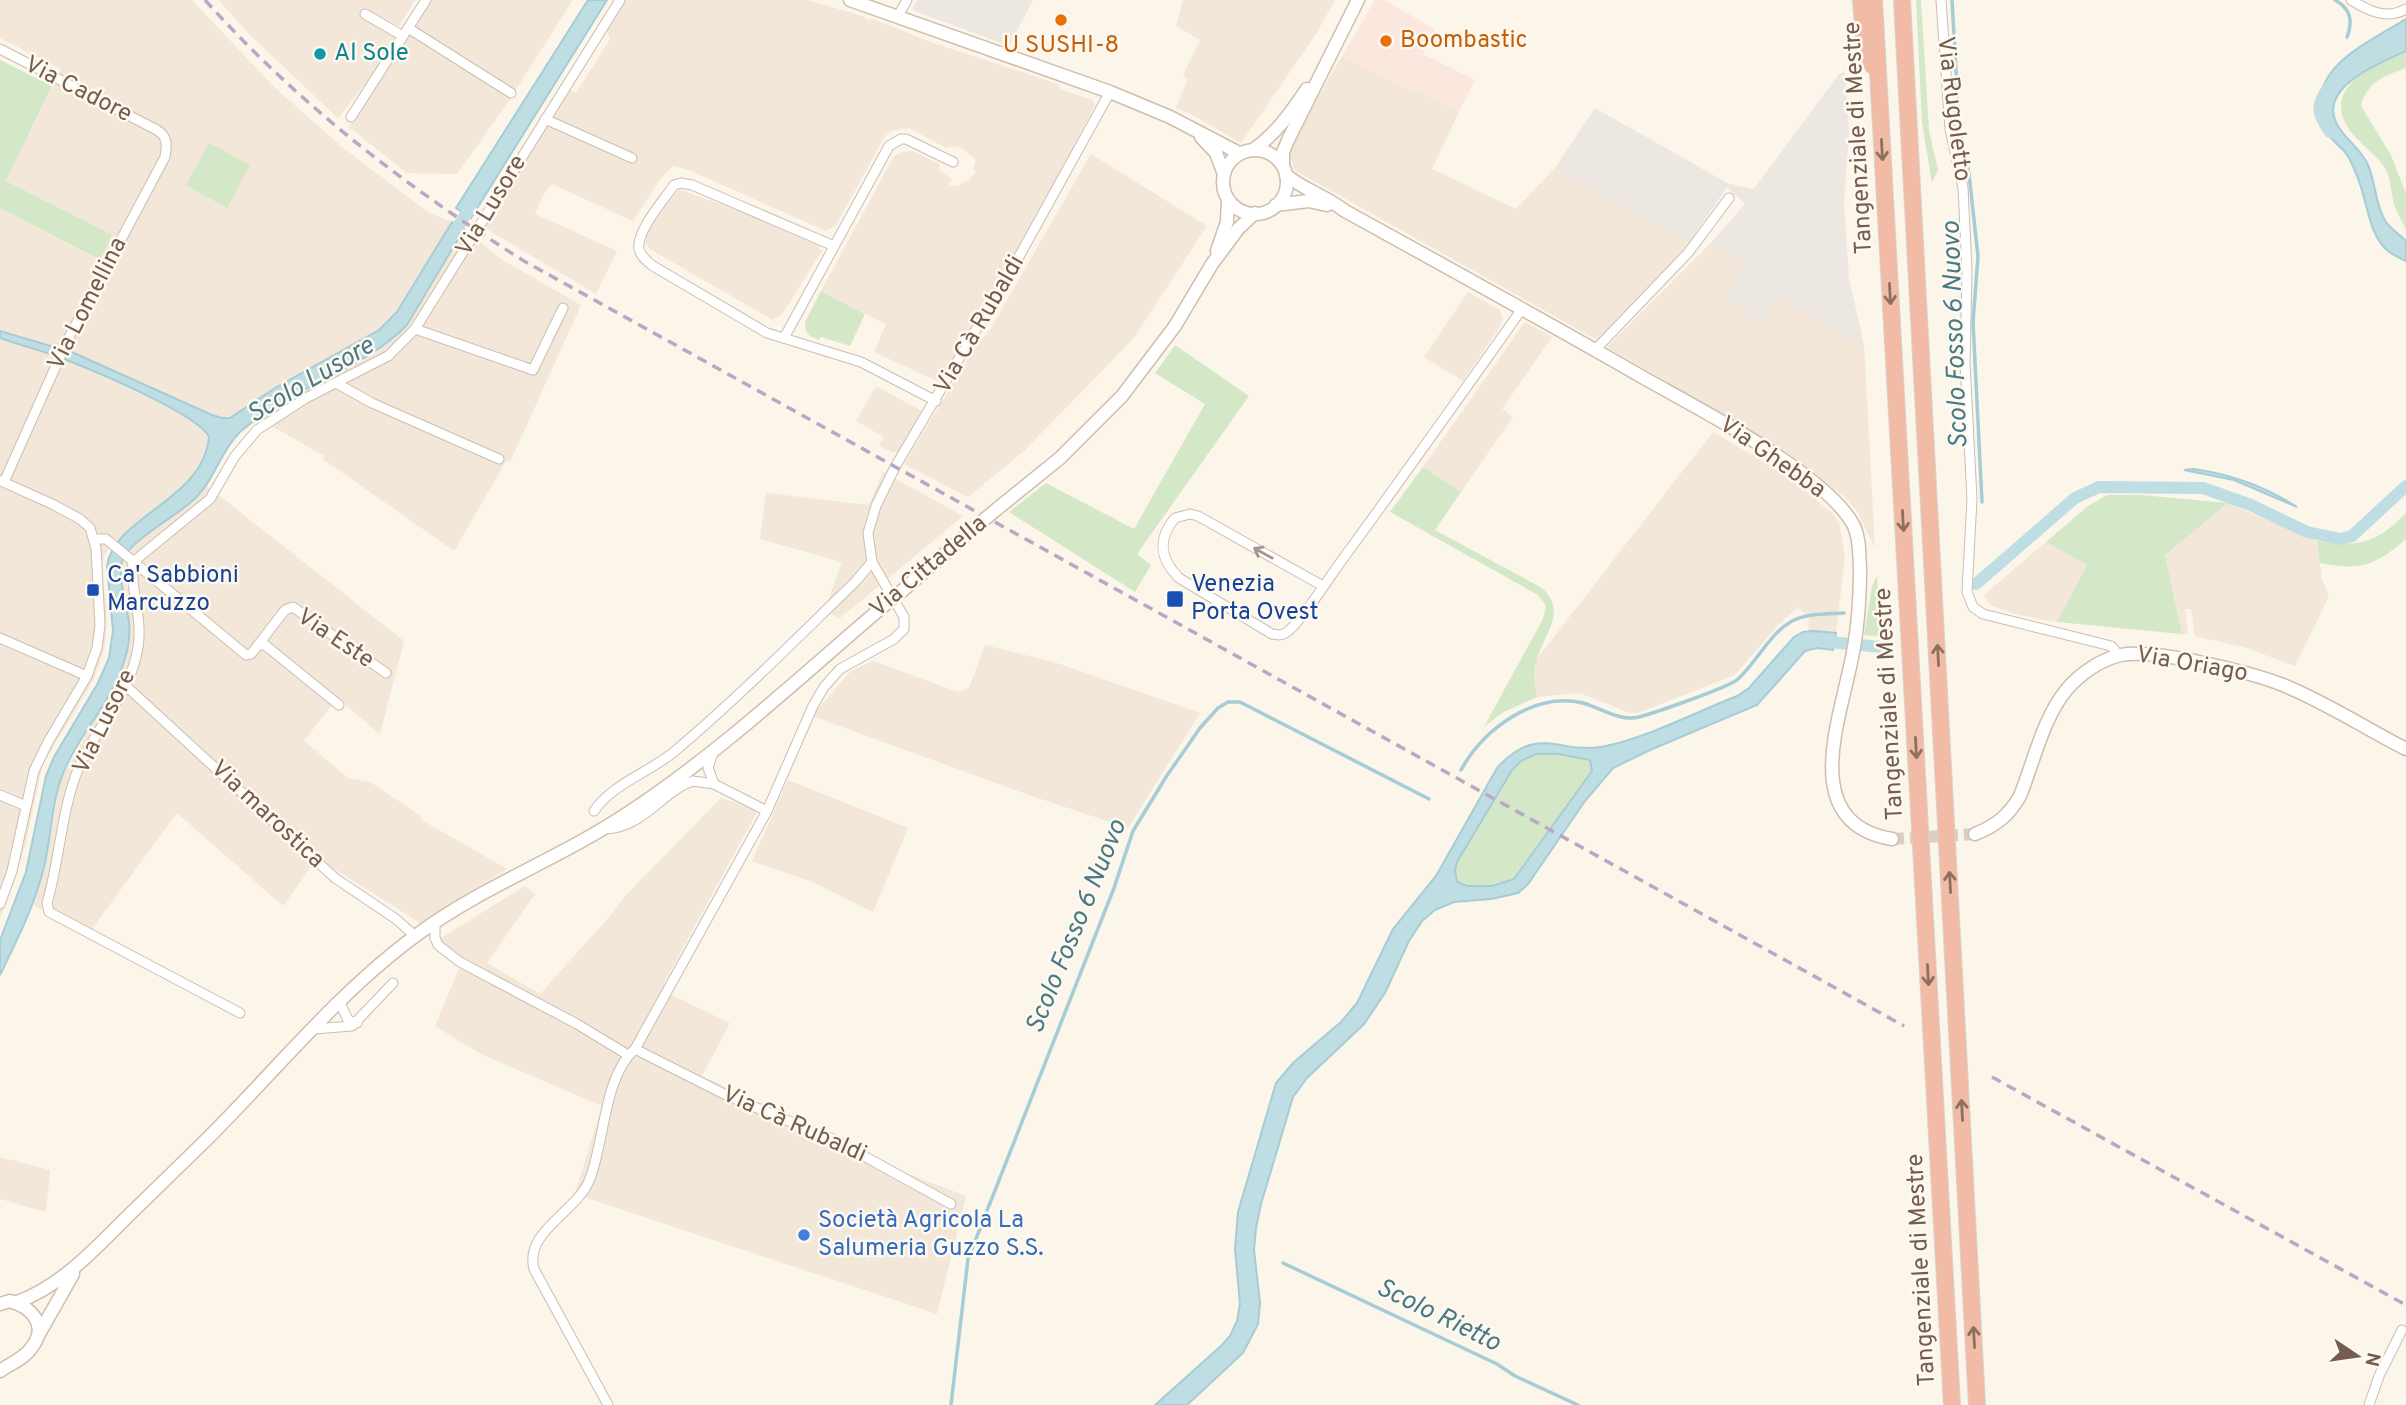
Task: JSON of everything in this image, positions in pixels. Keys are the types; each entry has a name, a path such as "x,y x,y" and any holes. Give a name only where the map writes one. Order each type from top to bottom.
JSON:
{"highway":[{"path":"1861,0 1864,44 1878,82"},
{"name":"Tangenziale di Mestre","path":"1874,0 1952,1405"},
{"name":"Tangenziale di Mestre","path":"1902,0 1977,1405"}],"main road":[{"path":"850,0 1110,92 1187,124 1239,153"},
{"path":"1224,174 1239,153 1253,150 1263,143 1289,115 1317,78 1358,0"},
{"path":"1187,124 1216,153 1224,174 1228,199 1244,212 1262,213 1276,205 1285,191 1286,145 1314,90 1317,78"},
{"path":"1253,150 1271,155 1284,171"},
{"name":"Via Ghebba","path":"1284,171 1300,186 1325,197 1345,211 1730,427 1777,457 1833,500 1855,528 1859,547 1858,625 1836,728 1831,764 1832,783 1838,802 1849,818 1873,834 1892,839"},
{"name":"Via Cittadella","path":"1212,264 1227,222 1228,199"},
{"name":"Via Ghebba","path":"1276,205 1308,201 1345,211"},
{"name":"Via Cittadella","path":"78,1266 360,982 415,936 475,897 604,829 664,789 1060,458 1122,396 1168,336 1212,264 1238,229 1255,213"},
{"name":"Via Oriago","path":"1975,834 1991,828 2007,816 2013,807 2020,796 2050,717 2069,687 2092,668 2119,655 2153,654 2252,674 2284,685 2406,749"},
{"path":"6,1301 40,1292 78,1266"},
{"path":"0,1371 32,1348 61,1292 78,1266"},
{"path":"6,1301 30,1309 37,1320 38,1334"}],"street":[{"path":"351,117 426,0"},
{"name":"Via Lusore","path":"240,1013 49,912 47,903 79,767 126,686 135,660 139,630 131,560 210,499 235,456 257,430 306,398 388,356 415,329 620,0"},
{"path":"898,16 906,0"},
{"name":"Via Rugoletto","path":"1941,0 1950,128 1964,188 1965,363 1972,499 1967,592 1973,607 1983,614 2111,646 2119,655"},
{"path":"2351,0 2381,14 2397,13 2406,9"},
{"path":"365,14 406,32 511,93"},
{"name":"Via Cadore","path":"0,49 157,130"},
{"name":"Via Cà Rubaldi","path":"608,1405 534,1269 532,1250 538,1239 576,1200 588,1183 613,1088 767,811 824,687 840,669 894,639 904,629 904,618 872,562 868,533 877,506 895,467 936,401 1110,92"},
{"path":"545,119 632,158"},
{"name":"Via Lomellina","path":"2,482 66,341 165,157 167,142 164,134 157,130"},
{"path":"784,338 889,146 895,141 906,139 953,162"},
{"path":"834,246 687,183 674,186 641,233 639,247 653,266 767,333 862,362 936,401"},
{"path":"1595,350 1688,253 1729,198"},
{"path":"415,329 533,370 563,307"},
{"path":"1320,589 1198,516 1190,514 1175,518 1165,534 1163,554 1171,570 1179,578 1272,634 1278,636 1286,633 1320,589 1412,465 1522,309"},
{"path":"336,383 372,403 499,459"},
{"path":"0,904 12,872 40,756 87,676 97,648 100,625 95,539 90,528 80,519 2,482"},
{"name":"Via Este","path":"95,539 106,539 246,655 251,654 285,610 293,607 386,673"},
{"path":"594,811 605,798 660,763 689,738 855,582 872,562"},
{"path":"0,638 87,676"},
{"name":"Via Este","path":"258,645 265,645 339,705"},
{"name":"Via marostica","path":"126,686 335,878 396,919 415,936"},
{"path":"714,784 708,768 716,748"},
{"path":"604,829 617,829 629,824 688,782 714,784 767,811"},
{"path":"0,795 26,806"},
{"name":"Via Cà Rubaldi","path":"435,922 435,938 444,951 460,962 631,1052 833,1139 951,1205"},
{"path":"314,1029 348,1028 357,1023 393,984"},
{"path":"340,1003 348,1020 357,1023"},
{"path":"2369,1405 2379,1376 2402,1331"}],"shaded area":[{"path":"0,0 192,0 274,87 341,146 429,213 452,222 397,312 369,338 275,388 237,415 222,418 74,353 0,331 0,208 99,260 112,236 6,181 61,69 0,38"},
{"path":"219,0 415,0 399,26 364,8 361,18 397,37 382,63 338,118 248,33"},
{"path":"431,0 573,0 515,91 413,28"},
{"path":"624,0 808,0 865,17 866,20 873,19 928,41 1058,84 1060,89 1092,100 1095,105 1047,197 975,325 937,381 874,352 886,324 821,291 894,156 913,151 939,164 940,171 952,179 949,185 957,186 976,172 973,169 976,160 961,148 946,148 909,128 892,131 885,136 836,225 826,231 689,170 673,166 661,178 633,221 552,184 543,195 535,214 617,251 596,294 483,227 567,89 576,93 610,39 606,28"},
{"path":"917,0 1033,0 1009,46 912,10"},
{"path":"1183,0 1335,0 1316,34 1241,143 1176,108 1188,79 1183,75 1200,40 1176,26"},
{"path":"1375,0 1385,0 1435,30 1423,54 1475,80 1459,112 1342,56"},
{"path":"409,35 511,98 457,174 407,173 349,127"},
{"path":"1342,56 1459,112 1432,169 1516,209 1555,168 1689,243 1622,317 1597,340 1294,170 1290,153 1293,141"},
{"path":"1845,71 1849,133 1844,200 1849,278 1864,345 1857,345 1779,295 1759,324 1723,297 1745,266 1712,242 1745,204 1727,187 1689,243 1555,168 1595,108 1729,184 1754,189 1839,74"},
{"path":"1091,154 1207,226 1133,339 1024,451 968,497 904,464 970,355 991,328"},
{"path":"679,189 757,218 820,246 822,251 783,313 773,320 648,248 645,241 647,232"},
{"path":"464,229 501,259 581,305 510,462 506,461 454,551 323,459 324,456 258,418 281,402 375,352 395,337 407,324"},
{"path":"1712,242 1746,266 1759,324 1779,295 1857,345 1864,345 1875,548 1857,511 1846,498 1815,473 1785,451 1607,347"},
{"path":"1468,292 1500,310 1503,319 1463,381 1424,357"},
{"path":"1525,322 1552,337 1502,409 1513,417 1461,492 1423,467"},
{"path":"0,338 66,360 165,405 202,426 209,437 203,459 186,486 150,513 120,541 116,538 104,556 101,571 107,606 104,650 94,679 42,766 25,847 0,919"},
{"path":"876,386 922,411 899,453 879,446 884,437 856,421"},
{"path":"1713,432 1766,463 1803,489 1839,522 1845,556 1836,633 1808,631 1809,617 1798,607 1778,625 1735,675 1638,713 1630,713 1580,693 1537,697 1534,685 1536,660"},
{"path":"883,472 963,516 839,619 825,609 842,562 760,539 766,493 869,505"},
{"path":"207,486 404,641 380,734 337,698 304,741 348,778 370,782 421,816 420,819 507,869 420,923 322,861 314,863 283,906 177,813 91,930 34,906 44,870 61,779 115,685 129,640 121,561 141,540 192,502"},
{"path":"2228,503 2317,541 2322,579 2329,596 2295,666 2247,648 2195,636 2191,609 2185,609 2188,635 2182,634 2165,555"},
{"path":"2046,542 2087,565 2057,622 2018,615 1990,605 1984,595"},
{"path":"985,645 1057,663 1200,713 1128,828 812,716 851,671 873,661 958,692 969,688"},
{"path":"788,780 908,828 873,912 813,882 752,861"},
{"path":"721,798 758,810 664,983 669,994 730,1023 702,1076 896,1169 966,1196 937,1314 575,1194 602,1106 481,1054 435,1026 462,961 438,940 525,886 535,894 487,963 540,994 624,897"},
{"path":"0,1157 50,1170 46,1212 0,1199"}],"green space":[{"path":"1916,0 1921,0 1929,131 1938,170 1932,183 1922,122"},
{"path":"2406,50 2406,68 2384,77 2372,86 2361,106 2391,155 2406,194 2406,229 2394,204 2387,172 2351,132 2343,116 2341,103 2354,80 2379,63"},
{"path":"0,60 52,86 6,181 112,235 100,260 0,208"},
{"path":"209,143 250,165 227,208 186,185"},
{"path":"821,291 865,314 850,346 821,337 819,340 806,331 805,322"},
{"path":"1175,345 1249,396 1137,554 1151,565 1135,592 1009,512 1046,483 1134,529 1205,404 1155,373"},
{"path":"1423,467 1461,492 1435,530 1542,588 1550,597 1553,606 1552,623 1536,664 1534,678 1537,697 1502,713 1484,727 1543,619 1546,606 1538,595 1390,512"},
{"path":"2107,495 2142,495 2228,503 2165,555 2182,634 2057,622 2087,565 2046,542 2088,506"},
{"path":"2406,513 2406,539 2376,561 2357,566 2320,563 2317,541 2344,544 2366,541 2385,531"},
{"path":"1877,576 1882,637 1864,635 1872,586"},
{"path":"1536,754 1558,754 1590,760 1592,771 1514,879 1492,886 1468,886 1457,882 1457,862 1512,770 1521,761"}],"water":[{"path":"588,0 607,0 471,218 456,208"},
{"path":"2406,19 2406,51 2354,78 2335,100 2333,112 2341,131 2368,165 2386,222 2406,241 2406,261 2389,252 2376,235 2349,157 2327,132 2320,111 2321,93 2328,77 2340,63 2355,50"},
{"path":"452,222 464,229 407,325 372,353 274,407 245,428 232,441 199,494 135,544 123,559 121,580 129,627 126,654 112,690 76,748 61,779 36,895 0,975 0,940 26,872 46,776 109,658 113,631 107,566 113,549 125,534 192,477 203,459 209,437 187,417 145,394 67,360 0,338 0,331 74,353 212,415 230,418 275,388 379,330 397,312"},
{"path":"2194,469 2248,482 2297,507 2234,480 2184,470"},
{"path":"1803,632 1836,633 1833,650 1817,648 1805,651 1757,705 1613,768 1585,801 1528,884 1518,893 1491,899 1454,902 1435,910 1422,921 1409,941 1385,993 1364,1024 1307,1078 1293,1097 1256,1228 1254,1250 1260,1303 1258,1324 1243,1353 1187,1405 1155,1405 1221,1346 1230,1336 1237,1321 1240,1304 1235,1249 1238,1212 1276,1083 1293,1063 1341,1022 1357,1003 1393,929 1436,876 1497,768 1512,754 1538,743 1590,748 1623,742 1737,696 1749,688 1794,637","holes":["1536,754 1558,754 1590,760 1592,771 1514,879 1492,886 1468,886 1457,882 1457,862 1512,770 1521,761"]}],"waterway":[{"name":"Scolo Fosso 6 Nuovo","path":"1952,0 1959,123 1969,174 1978,256 1973,322 1982,502"},
{"name":"Scolo Fosso 6 Nuovo","path":"2335,0 2344,7 2349,16 2347,37"},
{"path":"2329,87 2321,99 2319,110 2330,132"},
{"name":"Scolo Lusore","path":"451,238 473,203"},
{"path":"1976,584 2075,498 2099,487 2203,488 2251,505 2307,532 2340,539 2352,536 2406,486"},
{"name":"Scolo Fosso 6 Nuovo","path":"1461,770 1482,741 1496,728 1529,708 1565,701 1583,703 1625,718 1647,715 1732,683 1777,633 1792,621 1811,615 1844,613"},
{"path":"1818,641 1882,647"},
{"name":"Scolo Fosso 6 Nuovo","path":"951,1405 968,1259 1114,888 1133,831 1200,728 1218,708 1228,702 1240,702 1429,799"},
{"name":"Scolo Rietto","path":"1283,1263 1578,1405"}],"tunnel":[{"path":"1892,839 1975,834"}],"railway":[{"path":"205,0 278,75 355,142 437,203 524,261 1904,1026"},
{"path":"1992,1077 2406,1305"}],"place":[{"name":"U SUSHI-8","path":"1061,20"},
{"name":"Boombastic","path":"1386,41"},
{"name":"Al Sole","path":"320,54"},
{"name":"Ca' Sabbioni Marcuzzo","path":"93,590"},
{"name":"Venezia Porta Ovest","path":"1175,599"},
{"name":"Società Agricola La Salumeria Guzzo S.S.","path":"804,1235"}]}
